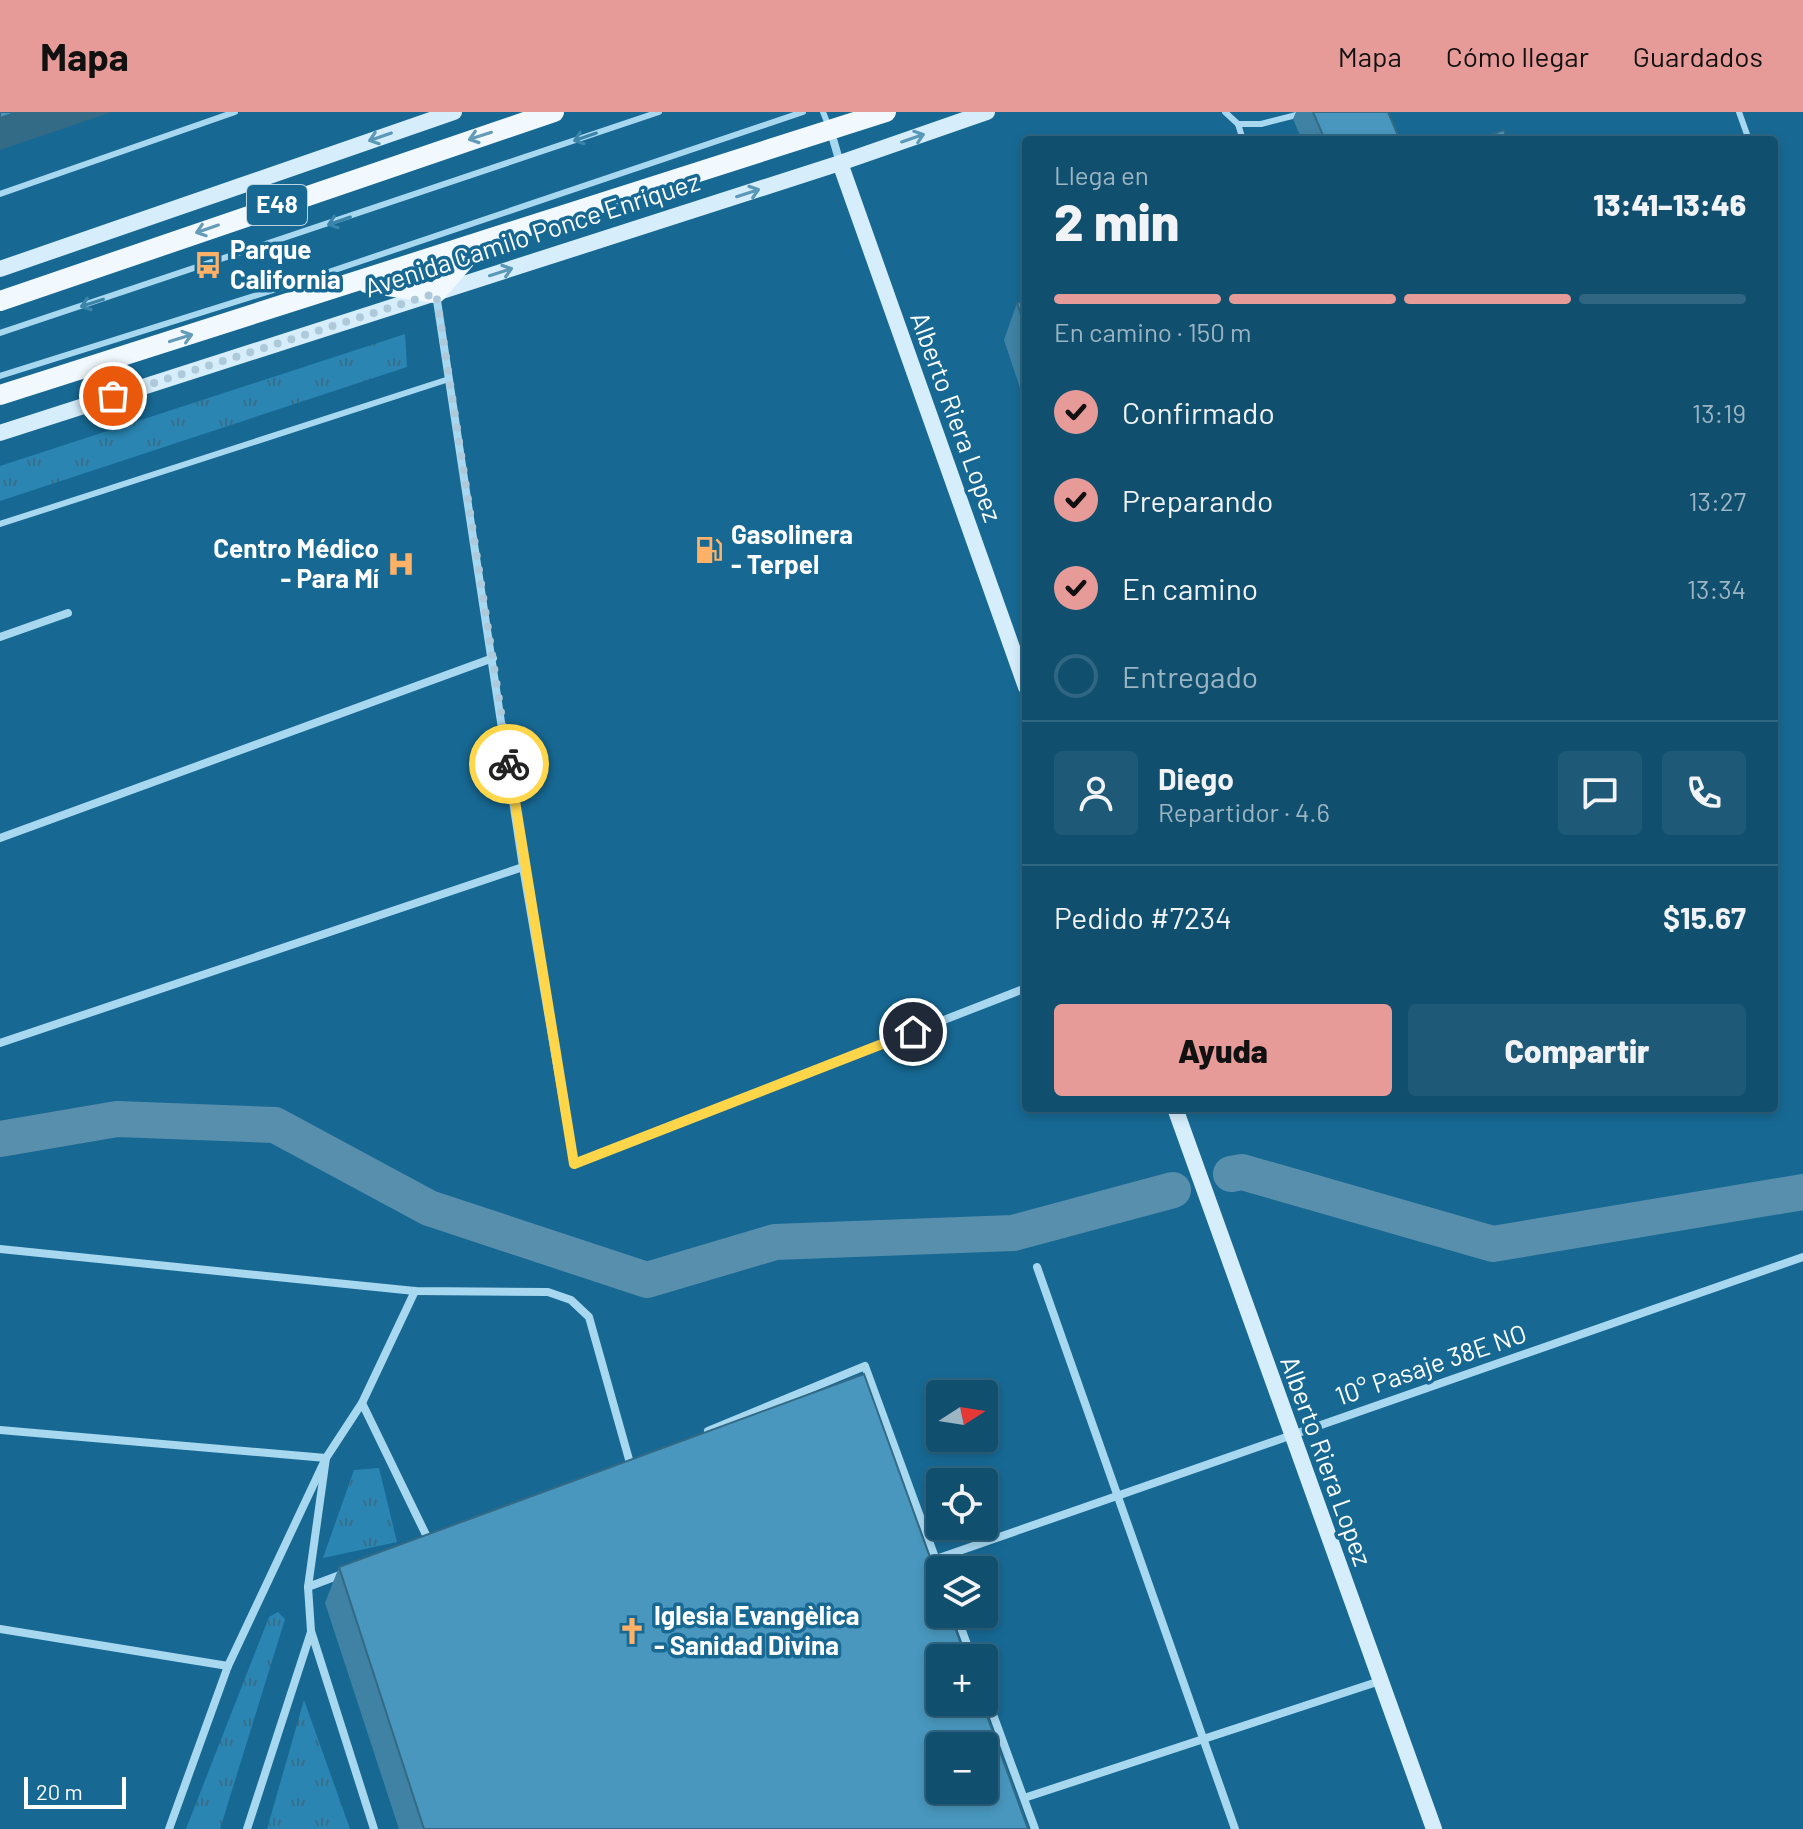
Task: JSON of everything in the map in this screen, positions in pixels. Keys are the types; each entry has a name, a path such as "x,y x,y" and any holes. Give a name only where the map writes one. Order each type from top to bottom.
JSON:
{"main road":[{"name":"E48","path":"0,269 454,112"},
{"name":"E48","path":"0,301 554,112"},
{"name":"Avenida Camilo Ponce Enríquez","path":"0,395 478,245 886,112"},
{"name":"Avenida Camilo Ponce Enríquez","path":"0,433 840,163 987,112"},
{"name":"Alberto Riera Lopez","path":"840,163 1022,676"},
{"path":"359,282 436,293 478,245"},
{"name":"Alberto Riera Lopez","path":"1176,1112 1434,1829"}],"street":[{"path":"831,132 840,163"},
{"path":"436,293 523,867 574,1164 1022,990"},
{"path":"0,637 68,613"},
{"path":"0,838 493,658"},
{"path":"0,1043 523,867"},
{"path":"0,1249 415,1291 548,1292 571,1300 589,1317 630,1463"},
{"name":"10° Pasaje 38E NO","path":"945,1556 1803,1257"},
{"path":"1037,1267 1235,1829"},
{"path":"169,1829 228,1666 326,1458 362,1403 415,1291"},
{"path":"704,1433 865,1366 935,1556"},
{"path":"362,1403 429,1541"},
{"path":"0,1430 326,1458"},
{"path":"616,1469 645,1457"},
{"path":"326,1458 308,1587 311,1631 374,1829"},
{"path":"415,1547 443,1536"},
{"path":"308,1587 361,1567"},
{"path":"0,1629 228,1666"},
{"path":"247,1829 311,1631"},
{"path":"1024,1798 1380,1681"},
{"path":"994,1716 1035,1829"}],"lane":[{"path":"0,194 235,112"},
{"path":"0,333 659,112"},
{"name":"Avenida Camilo Ponce Enríquez","path":"0,376 305,280 803,112"},
{"path":"823,112 831,132"},
{"path":"1225,112 1238,124 1242,136"},
{"path":"1238,124 1272,123 1308,112"},
{"path":"1739,112 1748,136"},
{"path":"0,524 451,379"}],"green space":[{"path":"405,334 407,367 0,501 0,466"},
{"path":"379,1468 397,1542 323,1558 354,1470"},
{"path":"278,1612 285,1619 220,1829 186,1829 269,1617"},
{"path":"304,1700 350,1829 267,1829"}],"building":[{"path":"0,112 17,112 0,118"},
{"path":"1313,112 1388,112 1398,136 1323,136"},
{"path":"1504,130 1506,136 1487,136"},
{"path":"1022,301 1022,317 1017,303"},
{"name":"Iglesia Evangèlica - Sanidad Divina","path":"864,1374 930,1556 926,1556 926,1628 955,1628 961,1644 926,1644 926,1716 987,1716 993,1732 926,1732 926,1804 998,1804 998,1746 1028,1829 424,1829 339,1567"}],"waterway":[{"path":"0,1139 117,1119 275,1125 429,1208 647,1280 775,1242 1013,1233 1173,1190"},
{"path":"1231,1174 1242,1172 1493,1244 1803,1192"}],"way so far":[{"path":"113,396 436,293 509,764"}],"place":[{"name":"Parque California","path":"208,265"},
{"name":"Gasolinera - Terpel","path":"709,550"},
{"name":"Centro Médico - Para Mí","path":"401,564"},
{"name":"Iglesia Evangèlica - Sanidad Divina","path":"632,1631"}],"route":[{"path":"509,764 523,867 574,1164 913,1032"}]}
